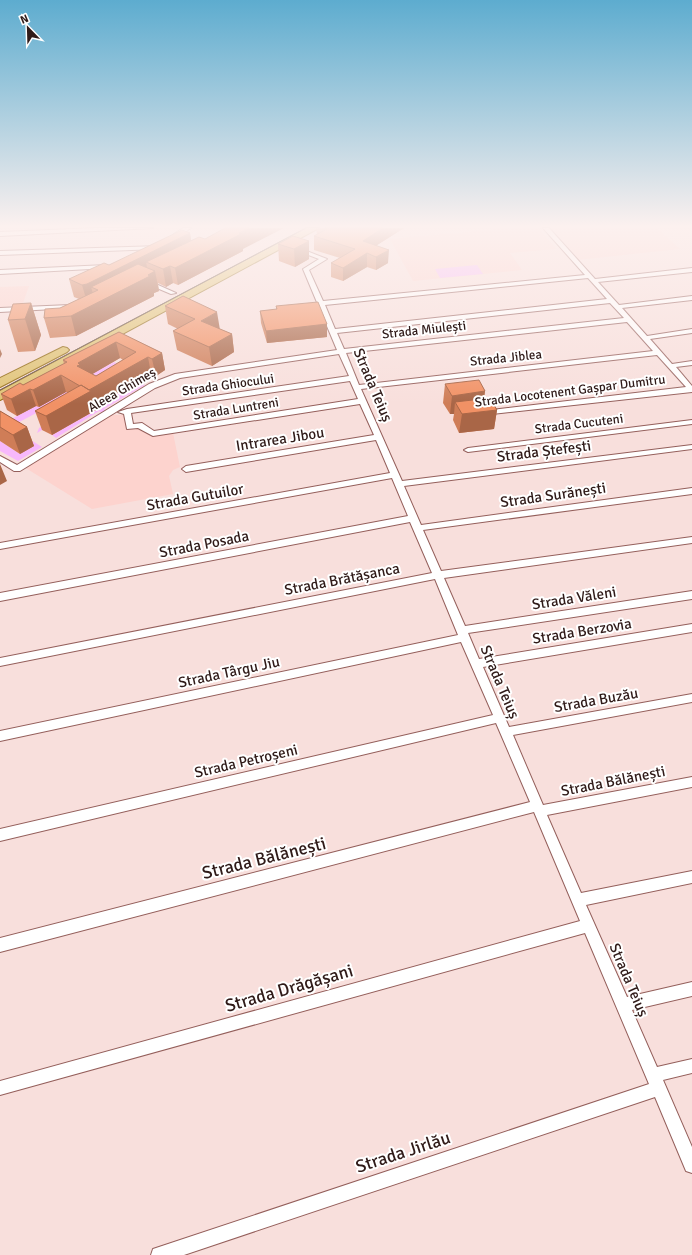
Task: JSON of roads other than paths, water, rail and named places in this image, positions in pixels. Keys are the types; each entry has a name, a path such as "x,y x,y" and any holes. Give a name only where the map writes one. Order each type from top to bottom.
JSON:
{"main road":[{"path":"97,332 185,287"},
{"path":"0,396 205,287"},
{"path":"0,383 69,347"}],"street":[{"path":"157,287 173,293"},
{"name":"Strada Teiuș","path":"314,287 692,1165"},
{"path":"321,303 498,287"},
{"path":"598,287 692,389"},
{"path":"616,307 692,298"},
{"path":"333,331 611,301"},
{"path":"0,310 75,307"},
{"name":"Strada Miulești","path":"342,352 628,320"},
{"path":"644,338 692,331"},
{"name":"Aleea Ghimeș","path":"0,459 17,469 152,386 171,378 342,352"},
{"name":"Strada Jiblea","path":"355,383 658,353"},
{"path":"670,366 692,363"},
{"name":"Strada Ghiocului","path":"106,414 355,383"},
{"name":"Strada Locotenent Gașpar Dumitru","path":"473,415 692,389"},
{"name":"Strada Luntreni","path":"127,411 130,426 139,425 153,434 363,401"},
{"name":"Strada Cucuteni","path":"468,450 692,422"},
{"name":"Intrarea Jibou","path":"186,469 379,437"},
{"name":"Strada Ștefești","path":"397,479 692,447"},
{"name":"Strada Gutuilor","path":"0,546 397,479"},
{"name":"Strada Surănești","path":"416,523 692,491"},
{"name":"Strada Posada","path":"0,597 416,523"},
{"name":"Strada Brătășanca","path":"0,662 438,576 692,540"},
{"name":"Strada Văleni","path":"463,634 692,595"},
{"name":"Strada Berzovia","path":"476,664 692,628"},
{"name":"Strada Târgu Jiu","path":"0,736 463,634"},
{"name":"Strada Buzău","path":"505,732 692,698"},
{"name":"Strada Petroșeni","path":"0,834 500,718"},
{"name":"Strada Bălănești","path":"0,945 538,809 692,782"},
{"path":"578,900 692,878"},
{"name":"Strada Drăgășani","path":"0,1088 589,925"},
{"path":"623,1005 692,989"},
{"name":"Strada Jirlău","path":"159,1255 656,1081 692,1066"}],"tram line":[{"path":"0,390 195,287"}]}
